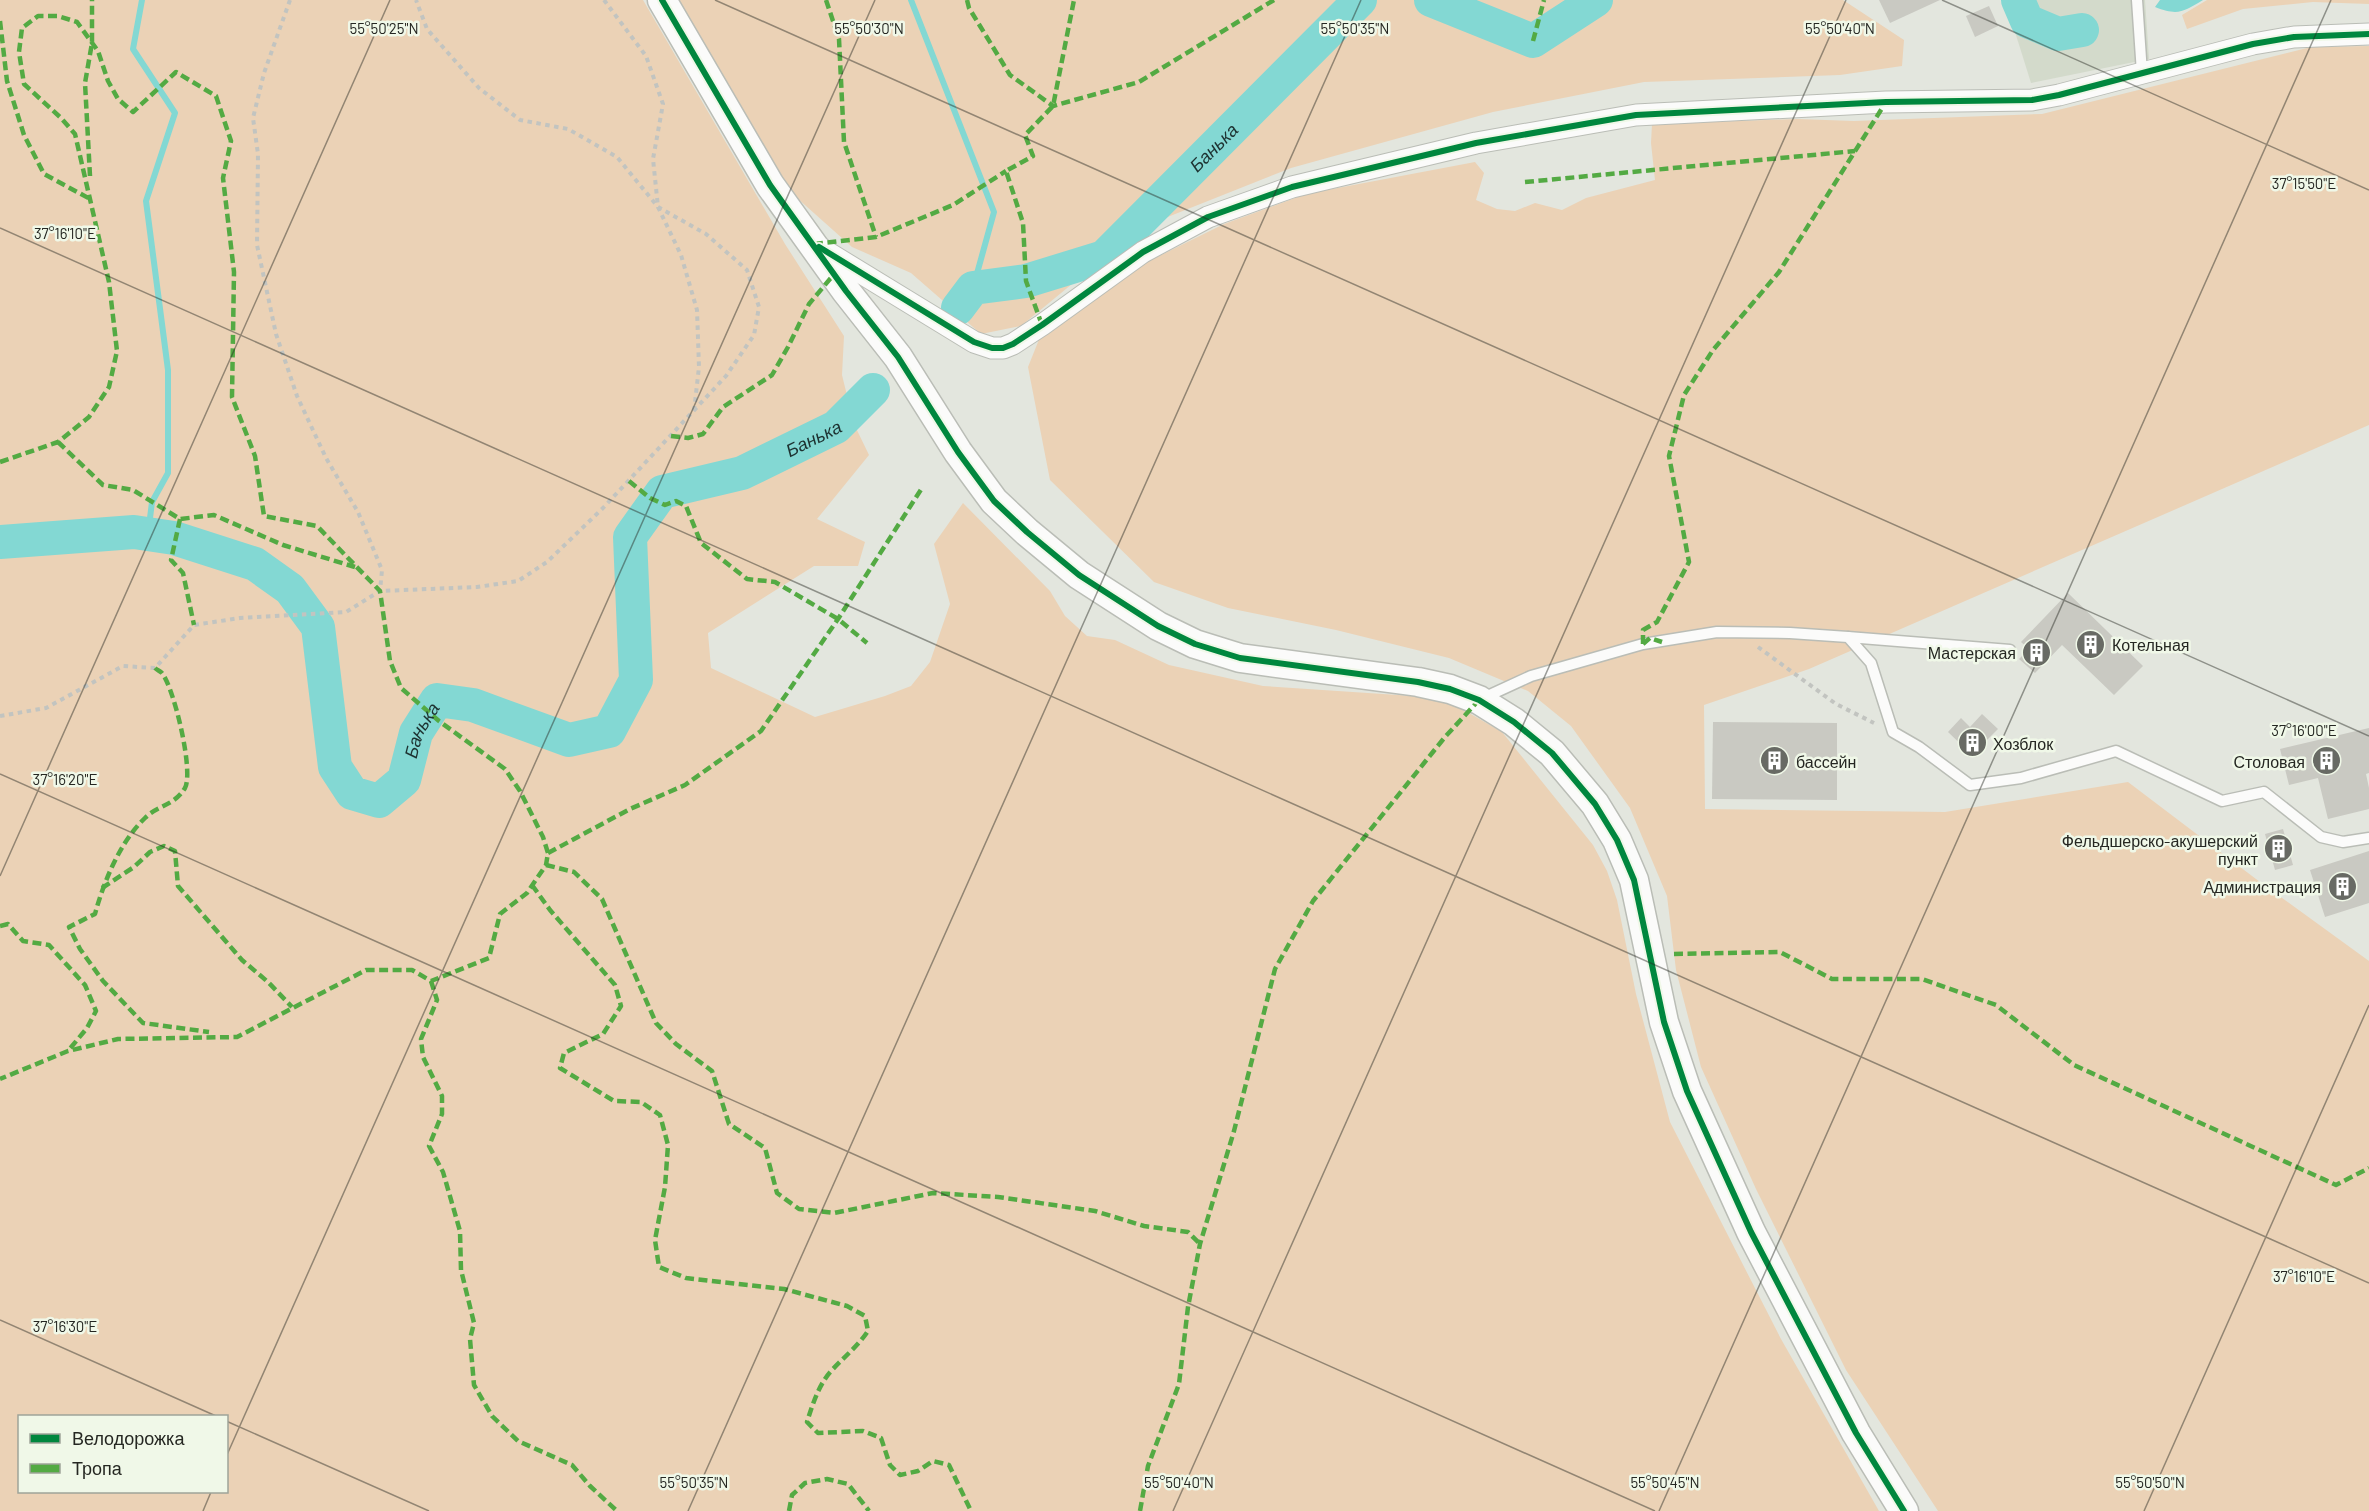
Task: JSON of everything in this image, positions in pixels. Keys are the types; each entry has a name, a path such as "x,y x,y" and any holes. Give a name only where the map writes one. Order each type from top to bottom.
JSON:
{"street":[{"path":"662,0 770,185 846,291 898,357 958,452 994,501 1027,532 1079,575 1158,626 1195,644 1240,658 1418,682 1450,689 1479,700 1514,722 1552,753 1595,804 1617,840 1634,880 1664,1022 1688,1091 1751,1232 1856,1433 1904,1511"},
{"path":"814,244 974,342 992,348 1003,348 1042,325 1143,252 1208,217 1292,187 1476,143 1636,115 1886,102 2032,100 2253,44 2294,37 2369,34"}],"lane":[{"path":"2137,0 2142,73"},
{"path":"1479,700 1531,676 1643,644 1717,632 1790,633 2010,650"},
{"path":"1848,637 1871,663 1893,732 1919,747 1970,785 2021,778 2116,751 2222,801 2264,792 2321,837 2343,842 2369,838"}],"path":[{"path":"290,0 264,73 253,118 258,154 257,245 276,334 297,396 326,458 358,512 382,570 380,591"},
{"path":"416,0 427,29 479,88 520,120 568,129 617,157 658,207 681,255 697,310 699,367 694,411"},
{"path":"604,0 646,56 663,105 653,159 658,207"},
{"path":"0,716 46,708 123,666 155,668 194,625 240,618 346,612 380,591 477,587 518,581 548,562 603,508 726,376 754,335 759,307 747,270 706,234 658,207"},
{"path":"1738,632 1836,704 1893,732"}],"shaded area":[{"path":"0,0 643,0 785,244 844,336 842,375 854,424 869,455 817,519 865,542 858,566 814,566 708,633 711,668 815,717 911,686 930,662 950,604 934,544 963,503 1050,591 1065,616 1087,636 1115,640 1169,665 1263,686 1443,698 1502,732 1593,845 1607,871 1617,900 1636,994 1670,1122 1781,1339 1879,1511 0,1511"},
{"path":"679,0 1843,0 1904,40 1902,66 1840,75 1644,82 1493,112 1291,168 1140,228 1021,326 981,334 911,273 852,247 787,189"},
{"path":"2005,0 2145,0 2149,59 2031,83"},
{"path":"2207,0 2369,0 2369,4 2313,2 2243,9 2187,29 2182,15"},
{"path":"2369,46 2369,425 1809,669 1704,705 1705,809 1945,812 2128,782 2369,961 2369,1511 1938,1511 1846,1370 1756,1189 1701,1067 1676,970 1667,896 1630,808 1571,726 1528,691 1449,658 1336,630 1228,608 1154,582 1050,480 1028,367 1040,337 1149,261 1224,224 1306,194 1475,162 1484,173 1476,200 1497,209 1515,211 1535,203 1562,210 1586,198 1655,180 1651,143 1652,124 1797,119 1854,121 2042,114 2311,47"}],"water":[{"path":"2160,0 2203,0 2185,10 2175,12 2155,7"}],"building":[{"path":"1879,0 1940,0 1890,23"},
{"path":"1989,6 1998,26 1975,37 1966,16"},
{"name":"Котельная","path":"2068,593 2143,666 2114,695 2062,645 2035,673 2019,659 2029,649 2021,642"},
{"name":"Хозблок","path":"1982,714 1998,729 1972,755 1948,732 1961,718 1970,727"},
{"name":"бассейн","path":"1713,722 1837,723 1837,800 1712,799"},
{"name":"Столовая","path":"2369,728 2369,773 2366,774 2369,809 2328,819 2318,778 2289,785 2280,749"},
{"name":"Фельдшерско-акушерский пункт","path":"2283,829 2293,865 2275,870 2265,834"},
{"name":"Администрация","path":"2369,851 2369,903 2325,917 2310,870"}],"waterway":[{"path":"142,0 133,49 175,113 146,201 168,370 168,473 152,502 148,534"},
{"path":"911,0 994,212 973,288"},
{"name":"Банька","path":"958,308 973,288 1026,281 1104,257 1360,0"},
{"name":"Банька","path":"1431,0 1533,41 1596,0"},
{"name":"Банька","path":"2018,0 2027,21 2058,34 2082,30"},
{"name":"Банька","path":"0,542 134,532 174,538 255,564 290,589 318,627 335,767 352,793 379,801 404,780 416,733 437,700 473,705 569,740 609,731 636,680 630,537 662,492 742,473 836,427 873,390"}],"marked path":[{"path":"90,176 85,83 92,43 92,0"},
{"path":"826,0 839,39 844,142 876,237"},
{"path":"967,0 969,8 1010,75 1053,106 1139,82 1274,0"},
{"path":"1042,325 1026,281 1023,223 1006,171 1033,156 1025,135 1053,106 1074,0"},
{"path":"1533,41 1544,0"},
{"path":"0,462 58,442 89,417 109,387 117,351 109,282 75,134 24,84 19,52 22,28 38,16 58,16 77,22 98,51 108,81 118,99 133,112 176,72 216,96 231,141 223,178 234,272 232,397 255,456 264,516 317,526 380,591 390,661 401,688 439,721 505,769 520,791 543,837 548,853 546,865 527,893 500,914 489,958 431,981 412,970 366,970 237,1037 118,1039 68,1051 0,1079"},
{"path":"0,21 7,81 24,135 44,174 92,200"},
{"path":"1643,644 1643,630 1657,622 1689,562 1669,456 1684,395 1713,350 1779,272 1886,102"},
{"path":"1525,182 1855,151"},
{"path":"814,244 876,237 953,205 1006,171"},
{"path":"671,436 688,438 703,434 723,407 772,375 809,304 835,273"},
{"path":"58,442 103,485 133,490 180,519 214,515 283,545 355,567"},
{"path":"629,481 650,498 665,505 676,501 686,506 701,543 747,579 775,582 838,619 867,643"},
{"path":"548,853 630,809 685,785 761,731 838,619 922,488"},
{"path":"180,519 171,560 183,573 194,625"},
{"path":"1643,644 1650,638 1662,642"},
{"path":"155,668 162,673 167,682 177,711 187,765 185,788 181,794 150,814 136,828 114,863 95,914 69,927 80,949 103,981 143,1023 209,1032"},
{"path":"1140,1511 1148,1466 1179,1384 1188,1307 1200,1244 1234,1131 1275,969 1313,901 1445,737 1479,700"},
{"path":"102,888 134,867 150,852 164,846 175,851 178,886 242,960 292,1007"},
{"path":"546,865 574,872 602,899 656,1023 676,1044 712,1071 729,1124 765,1148 777,1193 799,1209 834,1213 933,1193 998,1197 1095,1211 1144,1226 1188,1232 1200,1244"},
{"path":"532,885 550,910 615,985 621,1006 603,1034 564,1053 560,1068 614,1101 641,1102 660,1115 668,1145 665,1187 655,1240 659,1267 686,1278 784,1289 847,1306 865,1316 868,1331 823,1381 807,1422 818,1433 863,1431 881,1438 890,1465 900,1475 918,1471 933,1461 949,1465 971,1511"},
{"path":"0,926 8,924 23,941 49,945 85,985 96,1011 87,1028 68,1051"},
{"path":"1674,954 1780,952 1832,979 1922,979 1996,1005 2074,1065 2336,1185 2369,1168"},
{"path":"431,981 437,1000 421,1039 423,1057 442,1096 442,1114 429,1146 443,1172 460,1231 461,1270 474,1323 470,1339 474,1385 492,1416 518,1441 572,1465 590,1486 617,1511"},
{"path":"789,1511 792,1495 805,1483 827,1479 848,1484 869,1511"}],"cycle path":[{"path":"662,0 770,185 846,291 898,357 958,452 994,501 1027,532 1079,575 1158,626 1195,644 1240,658 1418,682 1450,689 1479,700 1514,722 1552,753 1595,804 1617,840 1634,880 1664,1022 1687,1091 1751,1232 1856,1433 1904,1511"},
{"path":"819,247 974,342 992,348 1003,348 1042,325 1143,252 1208,217 1292,187 1476,143 1636,115 1886,102 2032,100 2253,44 2294,37 2369,34"}],"place":[{"name":"Котельная","path":"2091,644"},
{"name":"Мастерская","path":"2037,652"},
{"name":"Хозблок","path":"1972,743"},
{"name":"бассейн","path":"1775,761"},
{"name":"Столовая","path":"2326,761"},
{"name":"Фельдшерско-акушерский пункт","path":"2279,849"},
{"name":"Администрация","path":"2342,886"}]}
